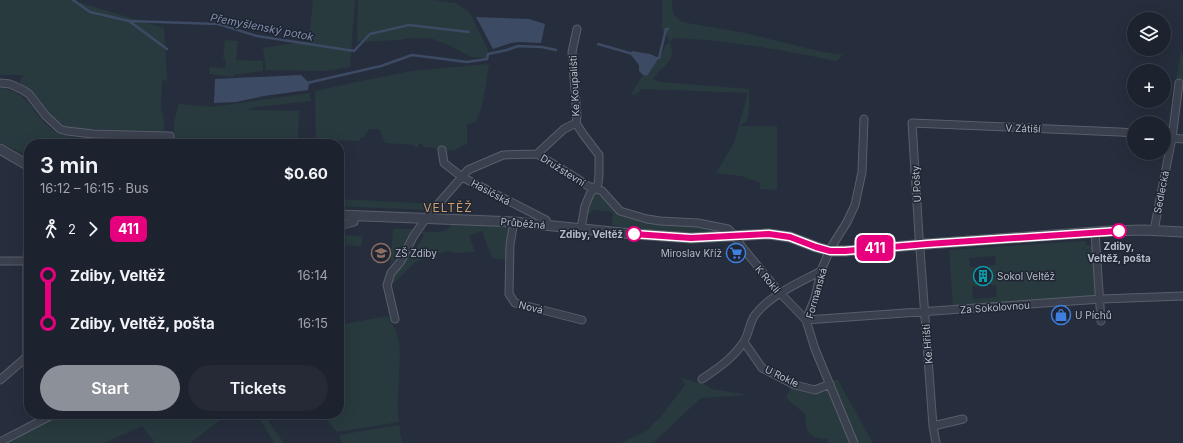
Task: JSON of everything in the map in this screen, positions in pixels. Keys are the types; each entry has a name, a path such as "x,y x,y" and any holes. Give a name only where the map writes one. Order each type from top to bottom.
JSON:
{"street":[{"name":"Ke Koupališti","path":"577,29 572,52 577,116 576,123 599,155 598,184 590,194 585,206 581,228"},
{"path":"0,83 16,86 29,94 46,116 60,129 93,134 157,139"},
{"name":"Sedlecká","path":"1154,230 1172,138 1179,83"},
{"name":"Formanská","path":"854,443 815,349 806,320 815,298 821,271 832,246 847,222 855,205 862,172 864,119"},
{"path":"537,154 564,129 576,123"},
{"name":"V Zátiší","path":"912,123 1127,133"},
{"name":"U Pošty","path":"912,123 919,244"},
{"path":"1172,138 1183,139"},
{"path":"0,149 24,163"},
{"name":"Hasičská","path":"442,150 444,163 462,177 546,220 548,225"},
{"name":"Družstevní","path":"395,319 388,285 391,273 400,261 413,237 426,218 468,170 503,155 537,154 588,186 602,191 620,211 647,219 698,223 728,228 734,235"},
{"name":"Průběžná","path":"344,214 514,222 622,233 691,238 769,234 790,237 830,251 1128,230 1183,232"},
{"path":"344,225 354,222 354,215"},
{"name":"Nová","path":"514,222 510,244 509,294 515,303 582,320"},
{"path":"1095,233 1102,321"},
{"name":"K Rokli","path":"734,235 780,293 806,320"},
{"name":"Ke Hřišti","path":"919,244 933,426 936,443"},
{"path":"0,261 24,261"},
{"path":"702,378 725,364 744,342 754,316 765,304 780,293 821,271"},
{"name":"Za Sokolovnou","path":"806,320 1100,299 1183,296"},
{"name":"U Rokle","path":"744,342 762,368 795,385 815,390 830,384"},
{"path":"0,380 24,359"},
{"path":"933,426 963,418"},
{"path":"0,442 44,419"}],"shaded area":[{"path":"0,0 71,0 164,28 167,81 162,80 161,106 164,119 164,131 80,129 70,127 52,116 33,92 19,83 24,75 0,75"},
{"path":"313,0 355,0 350,67 323,71 266,70 263,48 309,41"},
{"path":"358,0 433,0 456,3 470,13 488,50 486,58 471,57 451,46 430,38 357,42"},
{"path":"662,0 672,0 673,13 682,22 745,33 823,52 843,55 836,61 735,43 673,38 670,42 662,29"},
{"path":"225,40 238,41 236,60 263,61 263,71 234,75 233,77 209,74 210,67 225,68 226,60 223,59"},
{"path":"670,42 672,51 670,60 653,80 661,82 749,89 749,110 747,121 739,126 777,126 777,190 760,189 760,183 741,176 716,173 734,143 748,93 642,89 635,95 631,94 643,75 647,76 658,61 666,44"},
{"path":"1181,52 1183,56 1183,81 1176,81"},
{"path":"489,64 478,118 475,122 467,125 467,144 455,150 436,150 436,148 423,147 423,144 418,144 418,147 415,147 415,145 385,143 379,129 369,129 364,137 360,137 360,141 344,140 344,139 316,139 315,91 412,71"},
{"path":"0,88 20,95 26,100 48,127 63,135 88,139 24,139 24,154 0,142"},
{"path":"310,93 311,101 255,107 248,110 299,111 298,139 174,139 174,122 179,104 211,107"},
{"path":"594,194 597,194 625,214 688,224 725,232 662,232 612,225 613,212 592,210 591,213 585,213 586,207"},
{"path":"344,199 433,204 427,210 344,206"},
{"path":"451,224 507,226 509,229 505,245 507,260 492,258 482,231 469,236 475,252 455,253 447,251 429,256 414,263 391,286 392,278 402,264 410,248 415,250 424,236 421,232 443,231 446,230"},
{"path":"393,229 415,229 390,266"},
{"path":"344,235 362,236 361,246 344,245"},
{"path":"1086,241 1086,245 1092,245 1095,296 953,306 949,250","holes":["995,256 996,265 989,266 991,285 996,285 997,297 973,299 972,286 978,286 976,267 970,267 969,258"]},
{"path":"388,316 399,342 399,422 337,432 326,419 344,419 344,324"},
{"path":"681,378 706,385 712,389 748,395 701,398 654,442 621,443 648,430 654,422 659,419 685,385"},
{"path":"831,380 838,380 873,443 829,443 827,439 812,435 807,430 805,414 786,398 791,386 813,393 827,390"},
{"path":"50,419 222,419 190,443 155,443 142,426 104,443 5,443"},
{"path":"260,419 267,419 284,443 274,443"},
{"path":"399,425 402,443 342,443 339,435"}],"water":[{"path":"476,17 529,19 545,24 541,43 511,43 493,49"},
{"path":"632,51 650,54 659,58 647,76 643,75 639,71 639,65 631,55"},
{"path":"301,75 309,83 308,90 264,96 236,102 214,103 215,79"}],"waterway":[{"name":"Přemyšlenský potok","path":"73,0 90,12 129,21 218,24 257,36 354,51 370,34 409,25 469,32"},
{"path":"129,21 167,49"},
{"name":"Přemyšlenský potok","path":"655,58 659,58 666,29 668,29"},
{"name":"Přemyšlenský potok","path":"598,44 633,54"},
{"name":"Přemyšlenský potok","path":"307,83 381,66 412,55 467,62 487,59 488,54 518,46 542,47 556,50"}],"bus line":[{"name":"411","path":"634,234 691,238 769,234 790,237 830,251 845,251 1005,238 1119,231"}],"place":[{"name":"Zdiby, Veltěž, pošta","path":"1119,231"},
{"name":"Zdiby, Veltěž","path":"634,234"},
{"name":"ZŠ Zdiby","path":"381,253"},
{"name":"Miroslav Kříž","path":"736,253"},
{"name":"Sokol Veltěž","path":"983,276"},
{"name":"U Píchů","path":"1061,315"}],"district":[{"name":"VELTĚŽ","path":"448,208"}]}
